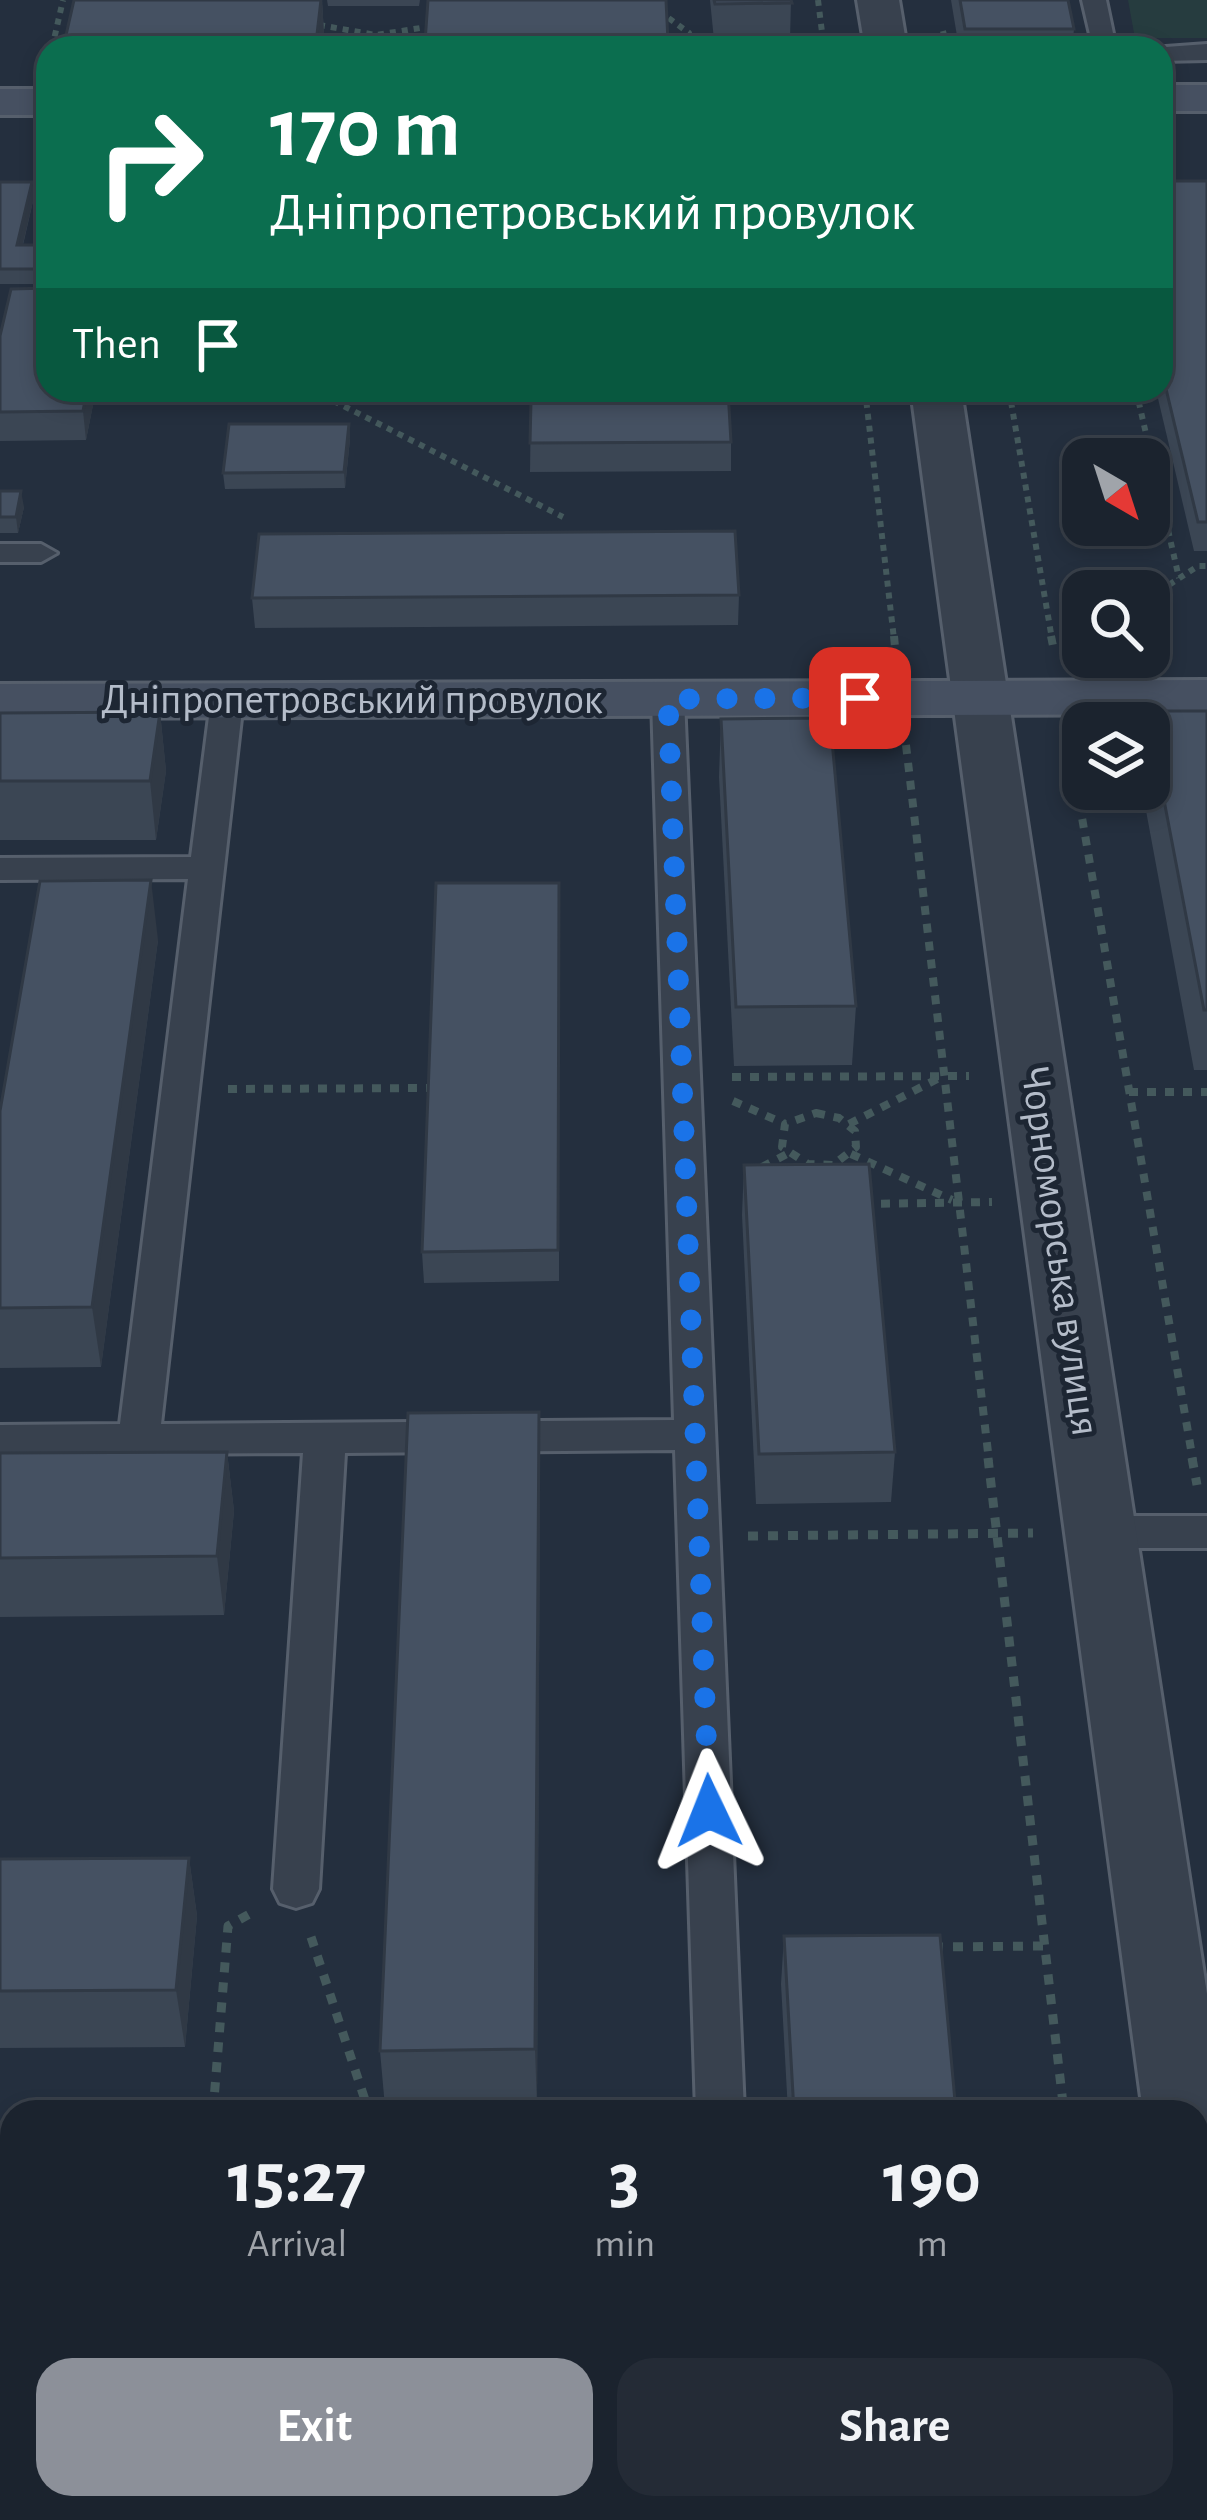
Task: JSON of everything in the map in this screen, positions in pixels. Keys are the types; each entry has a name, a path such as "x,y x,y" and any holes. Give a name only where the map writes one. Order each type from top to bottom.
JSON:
{"main road":[{"path":"1173,98 1207,98"},
{"path":"0,102 36,102"},
{"name":"Дніпропетровський провулок","path":"0,701 1207,697"}],"street":[{"path":"878,0 884,36"},
{"name":"Чорноморська вулиця","path":"938,402 1101,1532 1188,2005 1184,2100"}],"lane":[{"path":"1094,0 1101,36"},
{"path":"1173,53 1207,52"},
{"path":"0,553 41,553"},
{"path":"668,699 720,2100"},
{"path":"140,1438 227,701"},
{"path":"0,869 208,868"},
{"path":"0,1439 695,1435"},
{"path":"296,1889 326,1437"},
{"path":"1101,1532 1206,1532"}],"path":[{"path":"55,36 63,0"},
{"path":"818,0 822,36"},
{"path":"659,10 689,36"},
{"path":"310,22 342,34 410,33 452,19"},
{"path":"336,402 563,517"},
{"path":"866,402 896,660"},
{"path":"1011,402 1055,660"},
{"path":"1139,402 1179,578"},
{"path":"1170,584 1198,566 1207,566"},
{"path":"904,736 1063,2100"},
{"path":"1081,810 1206,1532"},
{"path":"682,1078 1035,1075"},
{"path":"849,1124 944,1076"},
{"path":"182,1090 431,1088"},
{"path":"1129,1092 1207,1092"},
{"path":"804,1114 828,1114 849,1124 857,1139 851,1154 833,1165 808,1165 787,1154 780,1140 785,1124 804,1114"},
{"path":"851,1154 959,1203"},
{"path":"845,1204 1053,1202"},
{"path":"699,1536 1101,1532"},
{"path":"296,1889 365,2100"},
{"path":"214,2100 228,1926"},
{"path":"927,1947 1045,1946"}],"green space":[{"path":"1128,0 1207,0 1207,38 1134,33"}],"building":[{"path":"74,0 321,0 317,36 66,36"},
{"path":"428,0 666,0 668,36 425,36"},
{"path":"714,0 791,0 792,3 715,4"},
{"path":"960,0 1068,0 1074,29 965,29"},
{"path":"1173,181 1207,181 1207,522 1198,522 1169,402 1173,402"},
{"path":"0,182 32,182 17,245 36,245 36,269 0,269"},
{"path":"36,288 36,402 85,402 83,411 0,412 0,336 11,289"},
{"path":"531,402 729,402 731,442 530,443"},
{"path":"229,424 349,424 344,472 223,473"},
{"path":"0,491 21,491 16,517 0,517"},
{"path":"735,531 739,595 252,598 259,534"},
{"path":"1170,711 1207,711 1204,1010 1166,810 1170,810"},
{"path":"160,712 150,781 0,781 0,713"},
{"path":"830,718 856,1006 736,1007 721,719"},
{"path":"151,880 92,1307 0,1308 0,1111 40,881"},
{"path":"436,883 559,883 558,1250 422,1252"},
{"path":"869,1164 895,1452 759,1454 744,1165"},
{"path":"539,1412 535,2049 380,2051 408,1413"},
{"path":"227,1452 217,1556 0,1558 0,1453"},
{"path":"189,1858 176,1990 0,1991 0,1859"},
{"path":"940,1935 955,2100 793,2100 784,1936"}],"route":[{"path":"709,1811 668,699 860,698"}]}
